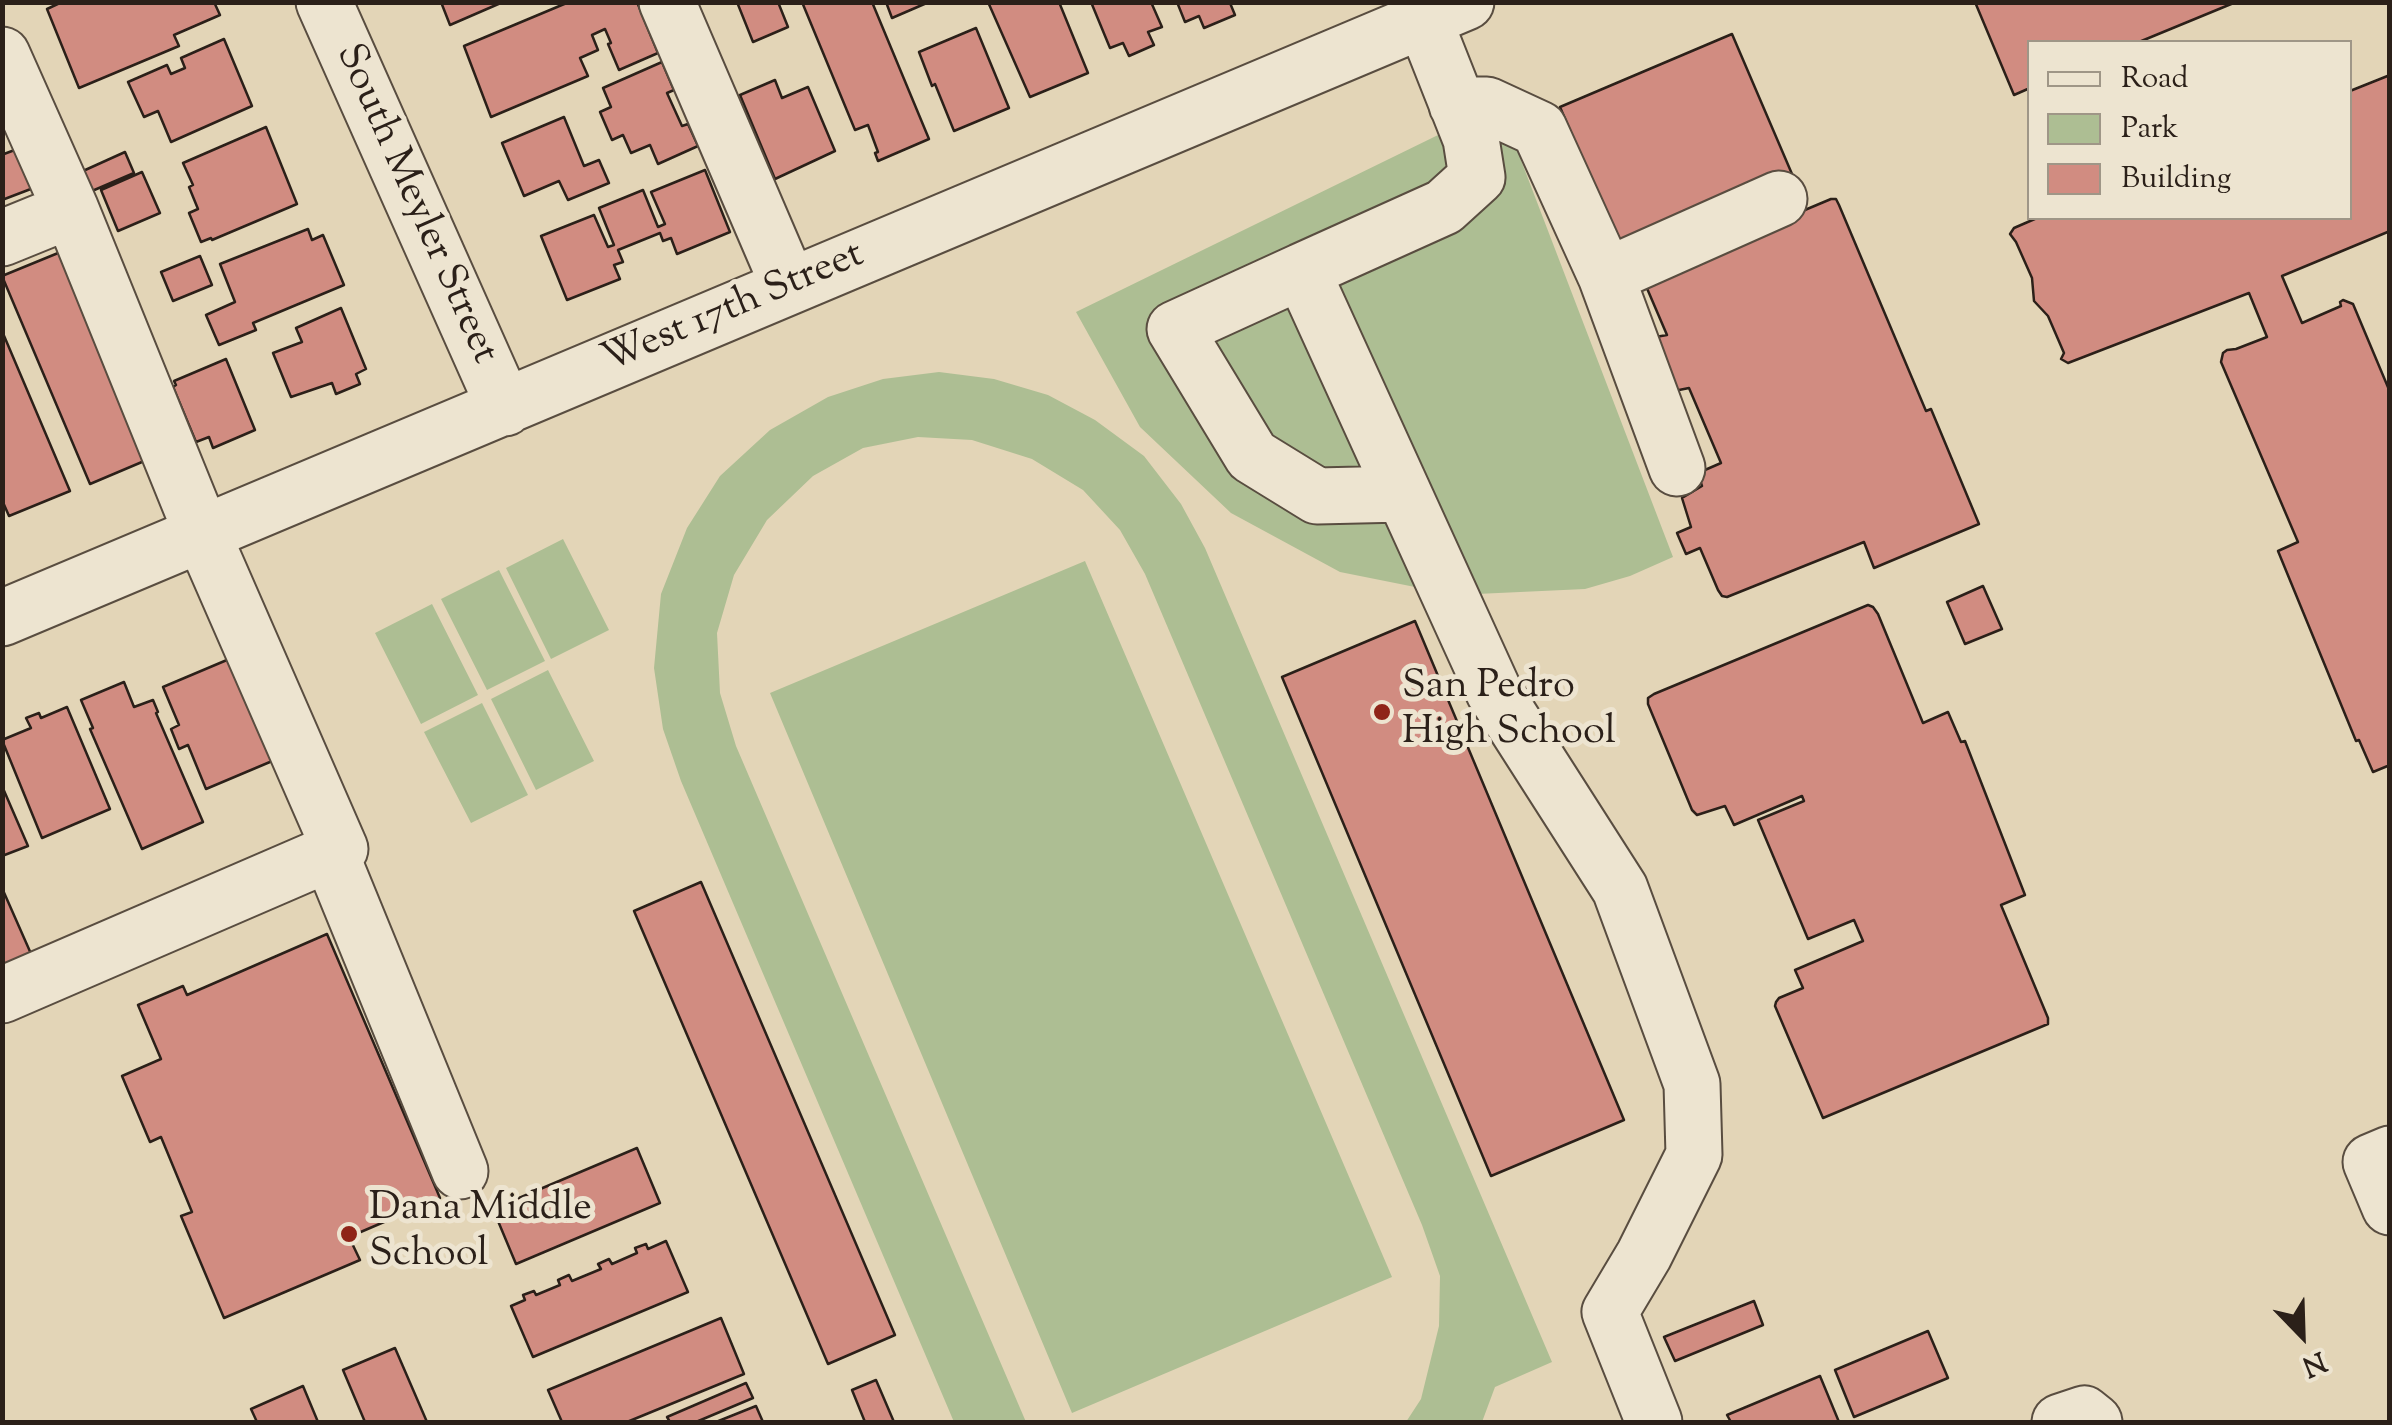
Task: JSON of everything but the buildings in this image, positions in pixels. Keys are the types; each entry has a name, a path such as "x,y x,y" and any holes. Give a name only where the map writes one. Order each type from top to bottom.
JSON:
{"street":[{"name":"South Meyler Street","path":"324,2 505,408"},
{"path":"667,2 789,286"},
{"name":"West 17th Street","path":"2,618 1445,11"},
{"path":"1404,494 1316,496 1252,456 1174,329 1444,207 1477,177 1471,139 1457,105 1445,11"},
{"path":"2,54 71,210 202,533 340,849 2,995"},
{"path":"1457,105 1486,105 1539,129 1606,276 1677,468"},
{"path":"1606,276 1778,199"},
{"path":"2,238 71,210"},
{"path":"1302,271 1494,692 1620,889 1692,1084 1694,1155 1610,1312 1654,1422"},
{"path":"330,853 460,1171"},
{"path":"2060,1422 2084,1414 2094,1422"}],"green space":[{"path":"1479,115 1509,129 1673,557 1630,576 1585,589 1455,595 1340,572 1231,513 1140,427 1076,312"},
{"path":"939,372 994,379 1048,395 1095,420 1144,456 1181,504 1205,548 1552,1362 1495,1387 1482,1422 1406,1422 1421,1399 1439,1326 1440,1276 1422,1225 1145,574 1120,530 1083,490 1032,459 972,440 918,437 863,448 813,476 767,520 734,575 717,633 720,693 736,746 1026,1422 954,1422 681,781 663,729 654,668 661,594 687,528 720,476 770,430 828,397 883,379"},
{"path":"563,539 609,630 551,659 506,568"},
{"path":"1085,561 1392,1277 1072,1413 770,693"},
{"path":"499,570 545,661 487,690 441,599"},
{"path":"432,604 478,695 421,724 375,633"},
{"path":"548,670 594,761 536,790 491,699"},
{"path":"482,703 528,795 471,823 424,732"}],"place":[{"name":"San Pedro High School","path":"1382,712"},
{"name":"Dana Middle School","path":"349,1234"}]}
